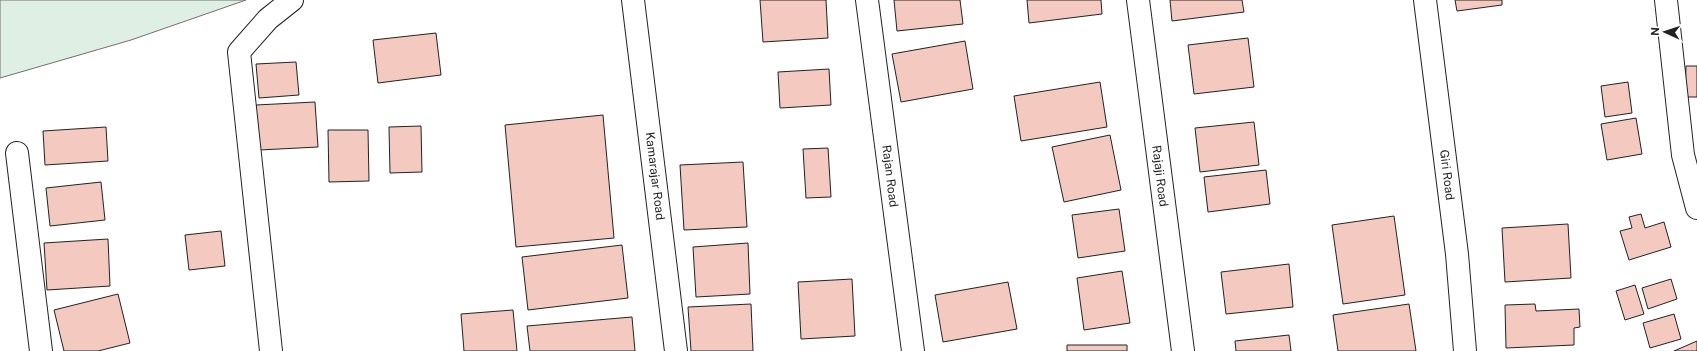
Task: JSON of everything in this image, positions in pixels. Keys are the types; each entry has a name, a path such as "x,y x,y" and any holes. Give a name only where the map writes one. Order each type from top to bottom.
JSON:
{"street":[{"path":"271,351 239,52 268,20 292,0"},
{"name":"Kamarajar Road","path":"633,0 676,351"},
{"name":"Rajan Road","path":"867,0 913,351"},
{"name":"Rajaji Road","path":"1138,0 1183,351"},
{"name":"Giri Road","path":"1425,0 1457,254 1466,351"},
{"path":"1666,0 1683,155 1697,208"},
{"path":"17,153 41,351"}],"green space":[{"path":"0,0 246,0 131,40 0,78"}],"building":[{"path":"760,0 826,0 828,38 763,42"},
{"path":"894,0 960,0 963,24 897,31"},
{"path":"1027,0 1101,0 1102,14 1029,23"},
{"path":"1170,0 1242,0 1244,12 1172,21"},
{"path":"1455,0 1502,0 1502,5 1457,11"},
{"path":"436,33 441,75 378,83 373,40"},
{"path":"1248,38 1254,87 1194,94 1188,45"},
{"path":"965,41 973,89 901,102 892,54"},
{"path":"296,62 299,95 259,98 256,64"},
{"path":"1686,66 1697,66 1697,97 1685,97"},
{"path":"829,69 831,105 780,108 778,72"},
{"path":"1100,82 1107,127 1021,141 1014,96"},
{"path":"1628,82 1632,113 1605,117 1601,86"},
{"path":"315,102 318,147 259,150 256,105"},
{"path":"603,115 614,238 516,247 505,125"},
{"path":"1636,118 1642,154 1607,160 1601,124"},
{"path":"1254,122 1259,165 1200,172 1195,128"},
{"path":"421,126 422,172 390,173 389,127"},
{"path":"106,127 108,161 45,165 43,131"},
{"path":"328,130 368,130 369,181 329,182"},
{"path":"1110,135 1121,190 1064,202 1052,147"},
{"path":"828,148 831,197 806,198 803,149"},
{"path":"743,162 747,227 684,230 680,165"},
{"path":"1266,170 1270,204 1208,212 1204,177"},
{"path":"101,182 105,220 50,226 46,188"},
{"path":"1119,209 1125,251 1078,258 1072,215"},
{"path":"1641,214 1645,228 1664,222 1671,247 1629,260 1620,231 1632,228 1629,217"},
{"path":"1394,216 1405,295 1343,304 1332,225"},
{"path":"1568,224 1571,278 1505,282 1502,228"},
{"path":"221,231 225,266 189,270 185,235"},
{"path":"108,239 110,286 47,290 44,243"},
{"path":"748,243 750,294 696,297 693,247"},
{"path":"622,245 628,298 528,310 522,257"},
{"path":"1289,264 1293,307 1226,314 1221,272"},
{"path":"1122,271 1130,323 1084,330 1077,278"},
{"path":"852,279 855,336 801,339 798,282"},
{"path":"1671,279 1677,299 1648,309 1642,288"},
{"path":"1008,282 1017,329 943,342 935,295"},
{"path":"1635,285 1644,314 1625,320 1616,291"},
{"path":"118,294 130,343 98,351 64,351 54,310"},
{"path":"751,304 753,351 691,351 688,307"},
{"path":"1409,304 1416,351 1338,351 1333,315"},
{"path":"1535,304 1536,311 1579,309 1580,327 1574,328 1574,345 1506,348 1505,305"},
{"path":"513,310 517,351 464,351 461,314"},
{"path":"1674,314 1681,339 1650,348 1643,323"},
{"path":"632,317 635,351 530,351 527,326"},
{"path":"1289,335 1291,351 1236,351 1235,341"},
{"path":"1697,341 1697,351 1674,351"},
{"path":"1067,345 1127,345 1127,351 1067,351"}]}
